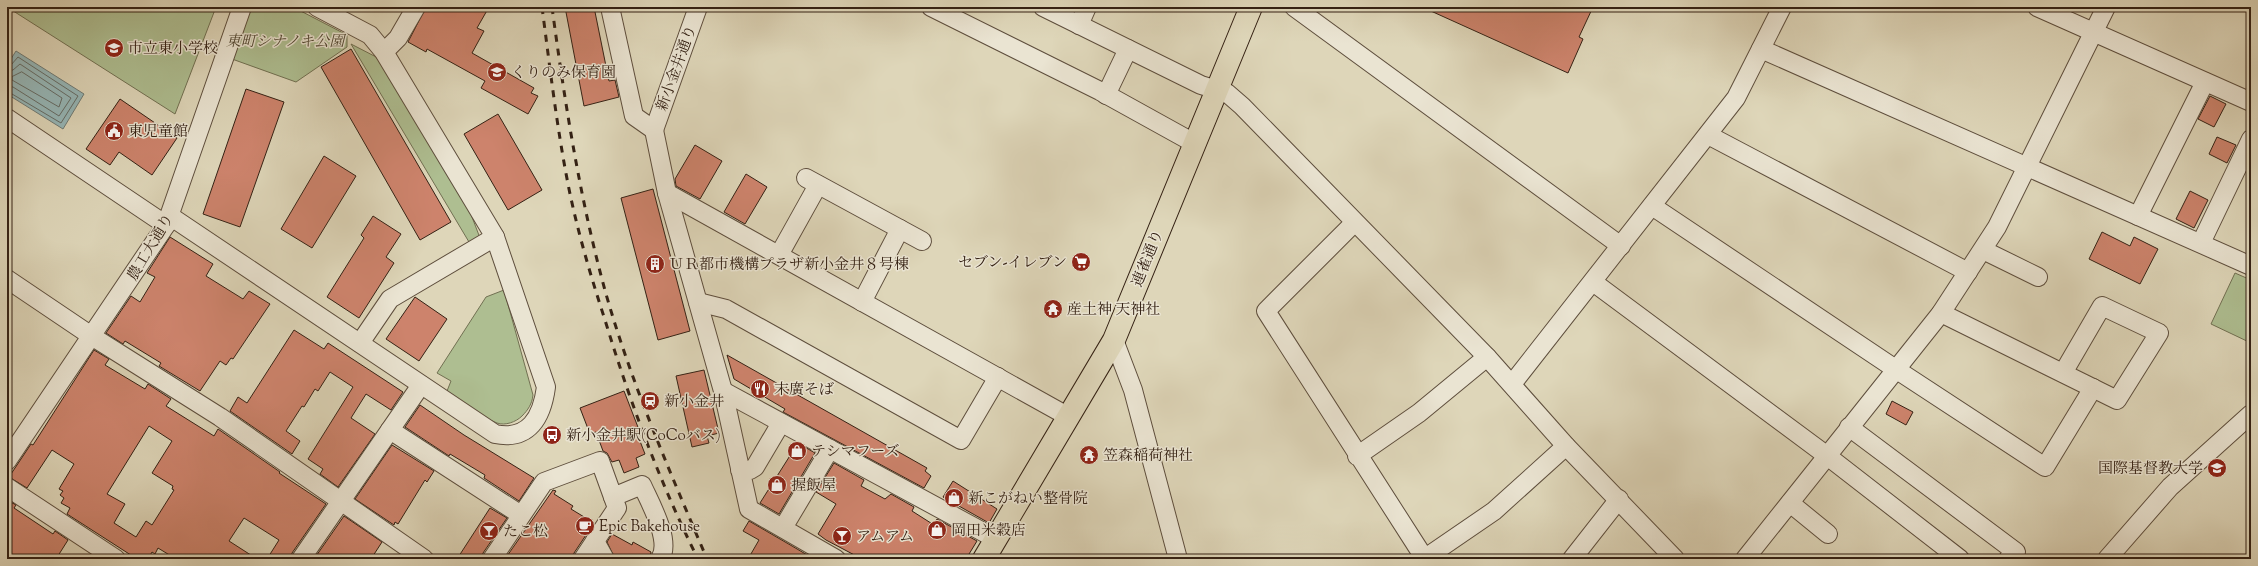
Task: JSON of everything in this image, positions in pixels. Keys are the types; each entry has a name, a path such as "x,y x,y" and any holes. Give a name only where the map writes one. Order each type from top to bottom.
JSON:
{"main road":[{"name":"連雀通り","path":"984,559 1114,340 1251,7"}],"street":[{"name":"農工大通り","path":"7,461 93,337 168,221 242,7"},
{"path":"7,118 360,344 495,434 507,437 516,436 535,422 544,405 546,387 495,237 384,52 370,35 317,7"},
{"path":"384,52 398,38 416,7"},
{"path":"610,7 634,116 654,130 667,193 723,391 749,508 836,559"},
{"name":"新小金井通り","path":"654,130 698,7"},
{"path":"931,7 1106,95 1194,143"},
{"path":"1043,7 1128,49 1216,90 1227,93 1242,106 1354,223 1487,357 1566,446 1620,499 1676,559"},
{"path":"1079,25 1087,7"},
{"path":"1294,7 1621,246"},
{"path":"1512,384 1736,98 1782,7"},
{"path":"2037,7 2251,102"},
{"path":"1744,559 1790,503 1826,455 1897,370 1941,313 1983,250 1997,227 2028,166 2106,7"},
{"path":"1106,95 1128,49"},
{"path":"1761,49 2251,266"},
{"path":"2138,216 2205,82"},
{"path":"1708,135 1968,272"},
{"path":"2201,243 2251,138"},
{"path":"779,255 812,181 922,241"},
{"path":"667,193 1069,417"},
{"path":"1652,206 2045,467 2093,388"},
{"path":"1354,223 1266,311 1357,456 1425,559 1494,511 1566,446"},
{"path":"862,302 900,229"},
{"path":"360,344 390,299 495,237"},
{"path":"1983,250 2038,277"},
{"path":"7,279 93,337 220,417 424,559"},
{"path":"1593,282 1826,455 1960,559"},
{"path":"698,302 726,309 961,440 998,377"},
{"path":"1941,313 2117,400 2159,333 2102,306 2063,373"},
{"path":"1114,340 1133,390 1178,559"},
{"path":"1357,456 1419,413 1487,357"},
{"path":"301,559 421,385"},
{"path":"723,391 996,539"},
{"path":"2107,559 2170,487 2251,414"},
{"path":"740,470 750,470 755,467 780,423"},
{"path":"1849,428 2016,552 2008,559"},
{"path":"390,430 522,515"},
{"path":"783,528 830,449"},
{"path":"492,559 544,482 600,461 617,508 583,559"},
{"path":"613,497 642,485 664,537 663,555 660,559"},
{"path":"7,487 116,559"},
{"path":"1572,559 1620,499"},
{"path":"1790,503 1828,534"},
{"path":"595,541 605,559"}],"green space":[{"path":"7,7 216,7 175,114"},
{"name":"東町シナノキ公園","path":"250,7 293,7 347,35 347,47 296,82 232,59"},
{"path":"351,44 382,60 464,196 480,238 469,242"},
{"path":"2235,273 2251,280 2251,343 2211,324"},
{"path":"504,290 533,395 529,407 520,418 514,422 500,424 477,412 447,391 451,381 437,373 486,297"}],"water":[{"path":"16,51 84,94 63,129 7,94 7,65"}],"building":[{"path":"426,7 489,7 477,28 484,31 472,53 534,88 531,93 538,96 528,114 481,88 485,81 427,49 426,52 408,42"},
{"path":"565,7 594,7 609,81 615,80 619,97 584,106"},
{"path":"1422,7 1593,7 1579,37 1583,39 1568,73"},
{"path":"351,49 451,222 420,240 321,67"},
{"path":"246,89 284,102 240,227 203,214"},
{"path":"2210,96 2226,104 2214,127 2198,119"},
{"path":"120,99 177,138 152,175 119,152 110,165 86,149"},
{"path":"498,114 542,190 508,210 464,134"},
{"path":"2217,137 2236,145 2227,163 2209,154"},
{"path":"695,145 722,161 700,199 676,186 675,179"},
{"path":"324,156 356,176 312,248 281,229"},
{"path":"746,174 767,187 745,224 724,212"},
{"name":"ＵＲ都市機構プラザ新小金井８号棟","path":"653,189 690,331 658,340 621,198"},
{"path":"2190,191 2208,200 2194,228 2176,219"},
{"path":"373,216 401,234 386,257 394,263 359,318 327,297 364,238 361,235"},
{"path":"2102,232 2130,246 2134,237 2158,249 2140,284 2089,259"},
{"path":"170,237 213,264 206,276 243,299 249,291 270,304 233,359 231,358 226,365 220,361 200,391 159,366 161,363 125,341 123,344 106,333 131,296 140,302 155,277 147,273"},
{"path":"415,297 447,319 419,361 386,339"},
{"path":"294,330 324,349 328,343 403,392 391,410 366,394 351,418 375,434 338,487 320,474 323,469 308,459 353,387 330,372 318,391 315,389 304,407 302,406 286,431 300,441 292,454 230,411 238,397 247,403"},
{"path":"94,350 109,359 105,365 145,389 148,384 171,399 166,406 214,436 218,429 280,472 279,473 326,504 292,553 291,559 267,559 279,540 244,518 229,541 257,559 176,559 158,548 155,554 152,552 148,559 137,559 67,514 70,508 61,503 64,498 60,495 63,491 59,489 74,464 52,450 27,488 9,477 31,444 33,445","holes":["149,426 172,441 152,473 173,486 172,489 174,490 152,525 146,521 136,537 114,523 125,504 107,494"]},
{"path":"727,355 927,468 925,471 931,476 924,488 783,412 785,409 734,379"},
{"path":"704,370 719,433 707,436 709,443 692,447 676,376"},
{"path":"624,391 641,435 638,436 645,454 636,458 639,467 624,473 619,460 612,462 607,453 603,451 596,432 590,434 580,408"},
{"path":"1892,401 1913,412 1906,425 1886,414"},
{"path":"420,405 464,435 534,478 519,501 484,478 485,475 450,454 449,456 405,427"},
{"path":"798,443 815,453 779,514 760,503"},
{"path":"392,445 434,471 427,482 425,480 398,524 395,522 394,525 355,499"},
{"path":"834,463 864,480 861,486 885,499 891,494 914,507 912,511 934,525 937,519 977,541 966,559 862,559 826,540 818,534 836,504 816,492"},
{"path":"953,481 997,509 989,523 943,497"},
{"path":"553,490 556,491 554,494 573,506 571,509 594,523 574,553 573,559 505,559"},
{"path":"7,500 16,505 14,508 53,534 55,531 68,540 56,559 7,559"},
{"path":"490,508 507,518 483,553 482,559 457,559"},
{"path":"344,516 382,542 371,559 314,559"},
{"path":"749,521 814,559 748,559 759,540 743,531"},
{"path":"612,534 632,545 633,542 651,552 650,559 615,559 607,542"}],"railway":[{"path":"542,7 561,144 585,255 635,412 658,472 698,559"},
{"path":"552,7 574,152 588,223 606,294 616,328 640,395 707,559"}],"place":[{"name":"市立東小学校","path":"114,48"},
{"name":"くりのみ保育園","path":"497,72"},
{"name":"東児童館","path":"114,131"},
{"name":"セブン-イレブン","path":"1081,262"},
{"name":"ＵＲ都市機構プラザ新小金井８号棟","path":"655,264"},
{"name":"産土神 天神社","path":"1053,309"},
{"name":"末廣そば","path":"760,389"},
{"name":"新小金井","path":"650,401"},
{"name":"新小金井駅(CoCoバス)","path":"552,435"},
{"name":"テシマフーズ","path":"797,451"},
{"name":"笠森稲荷神社","path":"1089,455"},
{"name":"国際基督教大学","path":"2217,468"},
{"name":"握飯屋","path":"777,485"},
{"name":"新こがねい整骨院","path":"954,498"},
{"name":"Epic Bakehouse","path":"585,526"},
{"name":"岡田米穀店","path":"937,530"},
{"name":"たこ松","path":"489,531"},
{"name":"アムアム","path":"842,536"}]}
